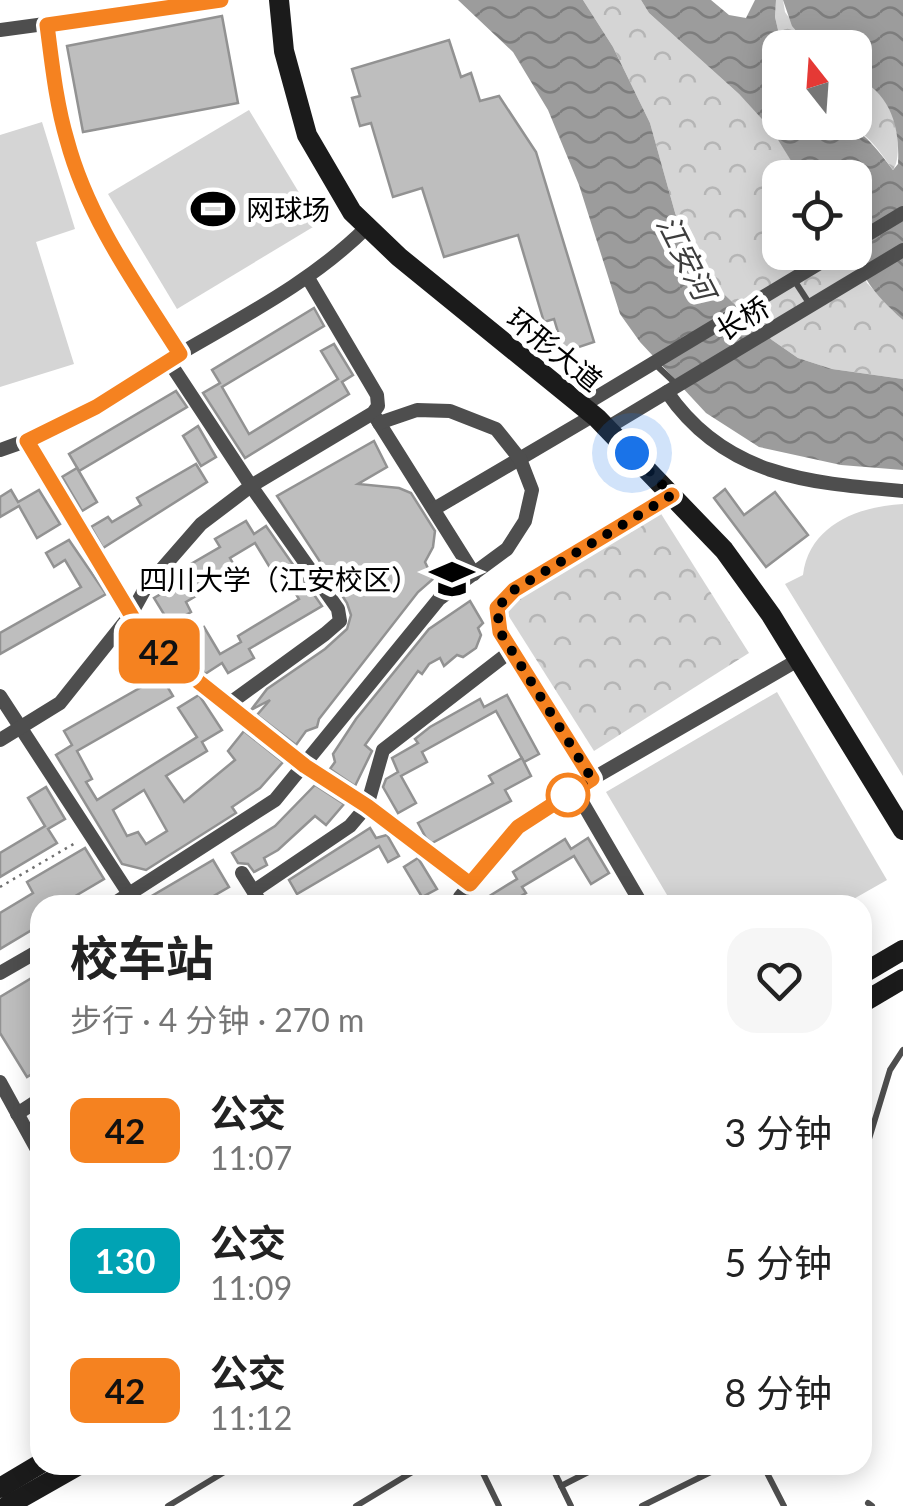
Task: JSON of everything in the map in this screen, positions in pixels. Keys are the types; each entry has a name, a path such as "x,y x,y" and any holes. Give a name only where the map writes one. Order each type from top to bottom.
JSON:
{"street":[{"path":"0,30 221,0"},
{"name":"环形大道","path":"279,0 284,52 307,134 352,212 399,257 594,417 724,550 798,660 903,830"},
{"path":"47,25 66,140 89,203 251,486 336,601 340,621 226,706"},
{"path":"872,232 903,214"},
{"path":"0,450 96,407 308,278 367,227"},
{"name":"长桥","path":"594,417 675,388 903,250"},
{"name":"长桥","path":"594,417 655,362 810,270"},
{"path":"308,278 377,395 376,418 474,574"},
{"path":"675,388 678,408 705,434 766,471 794,479 903,492"},
{"path":"0,740 60,703 130,614 146,587 201,524 251,486 376,418 417,410 450,411 496,430 520,459 532,490 525,521 507,550 439,599 275,800 134,895"},
{"path":"434,509 594,417"},
{"path":"27,441 130,614 156,648 305,766 367,806 470,884"},
{"path":"592,779 511,652 496,622 497,608 505,597 672,495"},
{"path":"262,895 326,845 367,806 382,750 511,652"},
{"path":"463,895 518,827 592,779 798,660"},
{"path":"0,696 132,895"},
{"path":"576,790 636,895"},
{"path":"242,873 256,895"},
{"path":"872,968 903,950"},
{"path":"0,973 30,956"},
{"path":"872,997 903,979"},
{"path":"0,1082 30,1136"},
{"path":"18,1114 30,1106"},
{"path":"30,1470 0,1487 9,1506 62,1475"}],"lane":[{"path":"793,280 810,306"},
{"path":"655,362 675,388"},
{"path":"872,1129 890,1070 903,1050"},
{"path":"168,1506 219,1475"},
{"path":"356,1506 407,1475"},
{"path":"484,1475 499,1506"},
{"path":"556,1475 571,1506"},
{"path":"561,1486 582,1475"},
{"path":"642,1506 705,1475"},
{"path":"768,1475 784,1506"}],"path":[{"path":"0,887 91,834"}],"green space":[{"path":"583,0 641,0 649,13 762,118 762,140 779,140 791,160 762,160 762,270 861,270 867,283 903,320 903,379 832,369 798,358 772,340 704,275 679,227 650,123 613,47"},
{"path":"776,0 783,0 785,12 798,30 778,30"},
{"path":"872,86 884,97 895,126 898,146 893,170 869,140 872,140"},
{"name":"网球场","path":"249,110 318,224 177,309 108,194"},
{"path":"42,122 75,229 36,242 74,364 0,387 0,135"},
{"path":"903,504 903,776 785,584 803,575 815,543 839,522 870,509"},
{"path":"658,509 749,653 594,751 503,607"},
{"path":"777,692 887,880 861,895 667,895 606,792"}],"water":[{"name":"江安河","path":"458,0 583,0 613,47 650,123 679,227 704,275 772,340 798,358 832,369 903,379 903,470 841,465 759,447 706,413 640,342 620,314 579,185 548,110 513,52"},
{"path":"641,0 711,0 729,15 746,18 755,0 776,0 778,30 762,30 762,119 739,94 649,13"},
{"path":"783,0 903,0 903,320 884,302 862,270 872,270 872,160 791,160 778,140 868,140 893,170 898,164 895,124 885,102 872,88 872,30 795,30"}],"building":[{"path":"222,16 238,103 83,132 67,46"},
{"path":"449,40 461,77 471,73 480,101 499,96 536,152 594,342 564,352 554,319 544,322 518,235 444,257 422,188 393,197 371,123 360,126 352,98 360,96 352,69"},
{"path":"314,308 324,326 222,387 249,434 338,379 321,351 334,344 353,375 342,382 349,394 245,458 203,393 220,383 212,370"},
{"path":"176,391 187,407 79,471 69,454"},
{"path":"198,426 216,457 201,466 183,436"},
{"path":"374,441 387,467 358,484 411,493 435,531 433,547 425,562 433,579 418,592 319,719 317,727 306,731 296,745 257,715 270,700 251,710 267,689 347,629 351,615 277,496"},
{"path":"196,464 207,482 103,548 91,527 108,517 112,522 141,505 137,498"},
{"path":"77,468 97,502 82,511 62,477"},
{"path":"725,489 744,515 775,492 808,535 766,567 714,498"},
{"path":"11,490 18,502 39,490 60,524 37,538 19,506 0,517 0,497"},
{"path":"246,521 254,534 266,526 322,606 249,649 254,658 228,673 222,663 205,674 183,639 204,627 220,654 241,642 238,636 299,599 279,566 272,571 255,543 230,558 234,565 209,580 211,587 186,602 191,612 170,624 154,598 197,573 191,564 220,547 215,539"},
{"path":"69,540 106,594 0,654 0,633 81,587 65,560 54,567 46,553"},
{"path":"470,601 483,623 478,628 481,635 476,648 463,657 457,655 444,666 440,658 422,674 418,671 365,745 372,751 355,786 330,769 335,762 333,754 356,719 429,629"},
{"path":"161,676 173,696 77,751 92,779 86,782 97,800 197,737 178,708 199,695 222,730 202,742 207,751 166,776 184,802 235,760 228,751 244,731 283,762 260,788 232,807 236,813 146,870 122,864 56,755 72,745 64,731","holes":["144,790 167,831 146,844 138,832 127,836 113,810"]},
{"path":"507,695 539,754 524,762 496,711 422,752 427,762 401,776 416,803 398,813 383,787 386,779 398,772 392,758 418,743 415,739 430,727 480,699 484,707"},
{"path":"522,758 531,776 505,790 511,801 432,843 426,838 418,823 493,783 489,776"},
{"path":"315,785 344,804 326,825 315,816 264,858 267,865 254,872 248,864 238,863 232,853 275,826"},
{"path":"46,787 65,819 48,829 57,843 0,877 0,853 45,826 28,798"},
{"path":"370,828 376,838 387,835 399,856 388,862 379,846 297,894 289,880"},
{"path":"588,838 609,873 591,884 574,856 522,887 526,893 523,895 491,895 517,879 513,872 565,839 571,849"},
{"path":"85,848 104,879 77,895 30,895 30,931 0,949 0,913 33,893 27,882"},
{"path":"418,858 437,889 421,895 404,867"},
{"path":"213,860 229,887 215,895 153,895"},
{"path":"30,979 27,1077 0,1033 0,997"}],"bus line":[{"name":"42","path":"221,0 47,25 66,140 89,203 180,354 96,407 27,441 142,633 226,706 470,884 518,827 592,779 500,632 497,608 514,590 672,495"}],"place":[{"name":"网球场","path":"213,209"},
{"name":"四川大学（江安校区）","path":"452,579"}],"route":[{"path":"568,795 592,779 500,632 497,608 514,590 672,495 632,453"}]}
